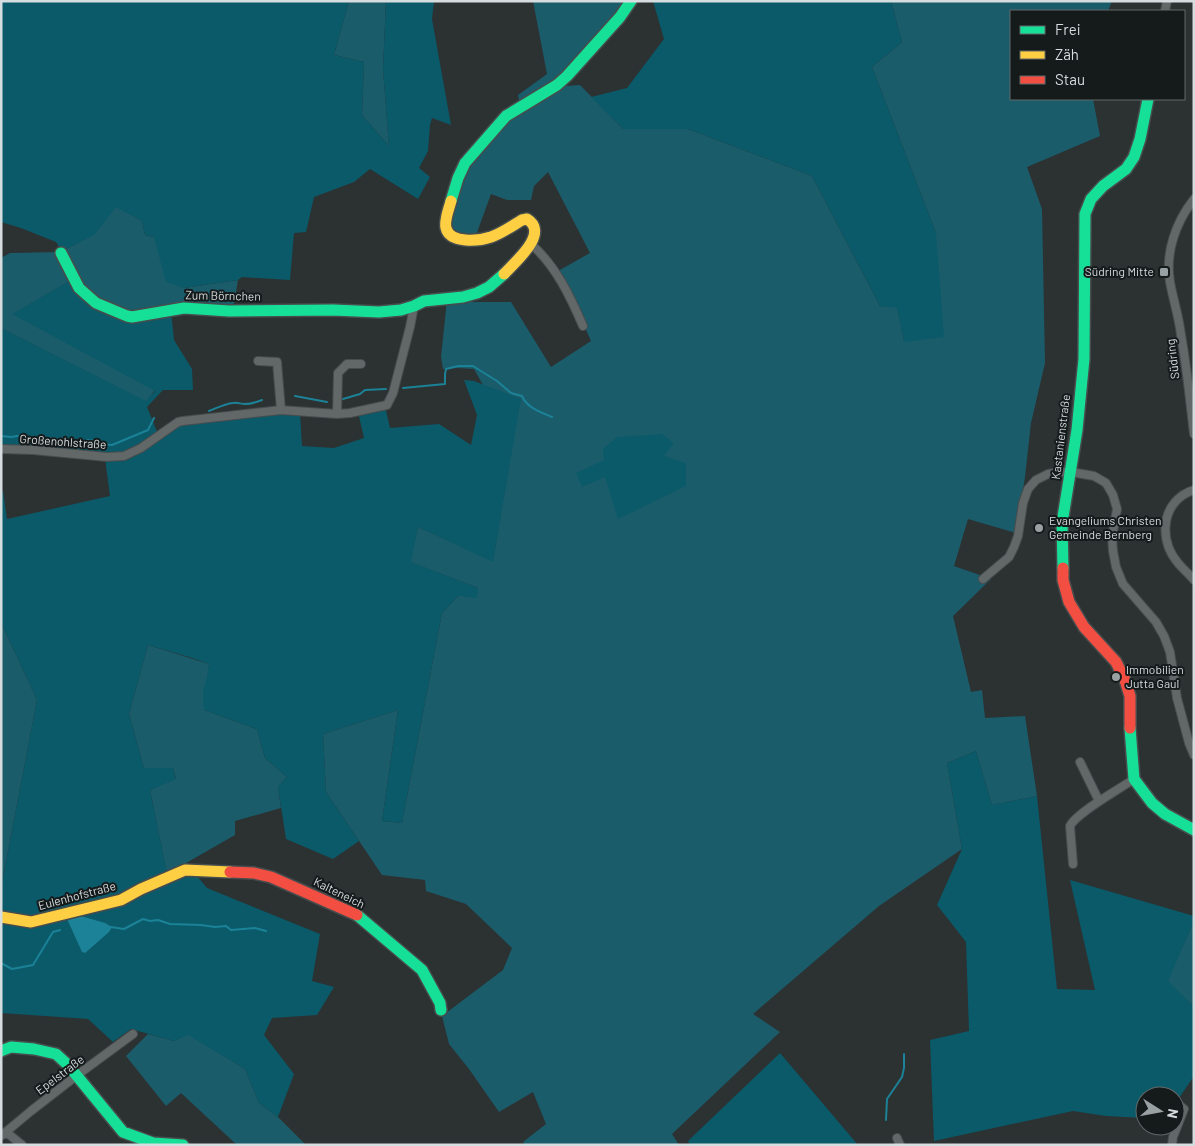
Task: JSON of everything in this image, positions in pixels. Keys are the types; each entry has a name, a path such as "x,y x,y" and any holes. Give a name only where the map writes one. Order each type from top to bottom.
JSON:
{"street":[{"path":"583,326 556,272 531,244 535,234 535,226 532,222 527,219 522,220 490,238 478,240 457,239 450,235 446,229 446,222 454,189 465,163 506,116 557,85 567,76 620,17 631,1"},
{"name":"Kastanienstraße","path":"1134,779 1130,696 1116,662 1084,627 1069,602 1063,580 1062,523 1077,430 1084,358 1084,245 1086,214 1091,199 1103,186 1126,169 1134,156 1140,139 1148,100"},
{"name":"Südring","path":"1194,199 1176,227 1170,251 1169,268 1181,334 1194,434"},
{"name":"Zum Börnchen","path":"61,253 79,288 96,302 132,317 184,308 229,312 333,310 379,312 401,310 424,301 463,297 489,287 501,277 531,244"},
{"path":"258,361 277,362 281,410 337,414 350,413 387,404 393,393 414,306"},
{"path":"337,414 338,373 347,364 361,364"},
{"name":"Großenohlstraße","path":"1,449 107,457 124,456 141,448 178,422 281,410"},
{"path":"983,579 1009,556 1014,547 1018,536 1023,503 1028,489 1036,480 1048,474 1071,472 1094,476 1106,483 1113,495 1117,509 1112,537 1116,567 1124,584 1156,622 1164,636 1170,652 1188,744 1194,755"},
{"path":"1194,490 1183,495 1171,507 1165,525 1166,540 1171,552 1177,563 1194,580"},
{"path":"1080,762 1099,802"},
{"path":"1073,864 1070,826 1073,821 1134,779 1152,803 1165,814 1194,830"},
{"name":"Eulenhofstraße","path":"1,917 31,922 121,900 185,870"},
{"name":"Kalteneich","path":"185,870 254,873 271,877 358,915 422,970 440,1003 441,1010"},
{"name":"Epelstraße","path":"3,1134 76,1076 134,1034"},
{"path":"1,1051 11,1047 34,1049 56,1054 68,1065 123,1132 154,1143 183,1145"},
{"path":"3,1134 22,1145"}],"shaded area":[{"path":"1,1 349,1 334,55 364,62 362,115 389,146 383,69 386,1 434,1 432,19 451,125 432,118 428,151 419,168 430,177 418,199 370,169 354,182 314,197 306,232 294,233 290,280 242,277 238,280 184,288 166,282 154,237 145,235 142,221 116,207 94,235 62,251 56,242 1,222"},
{"path":"349,1 386,1 383,69 389,146 362,115 364,62 334,55"},
{"path":"533,1 630,1 567,74 503,113 519,100 518,95 547,74"},
{"path":"653,1 891,1 902,42 872,67 936,233 944,337 904,342 897,308 880,306 812,176 688,129 623,129 591,97 627,88 664,39"},
{"path":"891,1 1112,1 1108,10 1010,10 1010,100 1093,100 1100,136 1027,167 1042,209 1045,363 1031,423 1016,533 968,519 954,566 991,579 953,616 971,692 982,690 985,718 1025,716 1037,796 992,805 976,751 947,763 962,849 879,906 753,1014 780,1032 672,1134 679,1145 525,1145 523,1142 546,1124 533,1092 499,1112 449,1044 442,1016 503,970 512,948 466,904 426,891 425,880 382,875 326,792 323,734 398,710 382,821 402,823 442,613 458,596 478,588 410,562 418,527 493,561 520,399 483,385 474,369 443,369 441,357 447,300 511,302 551,367 591,341 558,271 590,253 548,172 534,186 531,200 507,200 491,194 475,238 458,237 449,224 466,165 507,119 554,90 566,86 580,85 623,129 688,129 812,176 880,306 897,307 904,341 936,233 872,67 902,42"},
{"path":"116,206 142,221 145,235 154,237 184,288 238,280 233,310 132,316 95,298 75,279 62,251 93,235"},
{"path":"60,252 73,279 13,314 155,390 146,402 1,328 1,258 10,253"},
{"path":"73,279 94,300 132,318 171,311 174,340 192,369 193,390 163,390 147,407 158,434 178,423 281,411 300,412 302,446 334,448 364,438 358,412 385,406 390,428 439,424 471,445 477,415 464,380 474,381 521,399 493,562 418,527 411,562 478,588 477,598 458,596 442,613 402,823 382,821 398,710 323,734 326,792 359,841 333,859 286,839 278,787 287,777 265,758 257,729 204,710 203,692 209,664 148,645 129,714 144,768 173,768 176,779 150,790 167,873 186,863 207,888 320,934 312,981 334,987 317,1015 272,1018 264,1035 294,1074 278,1117 259,1103 245,1069 188,1035 174,1041 131,1029 113,1042 88,1019 1,1013 1,888 37,700 1,622 1,491 3,491 7,519 110,496 105,458 1,451 1,328 146,401 155,391 12,314"},
{"path":"662,434 674,443 664,456 686,463 686,486 618,519 605,477 582,487 576,473 604,460 603,449 617,437"},
{"path":"1,622 37,700 1,888"},
{"path":"148,645 209,664 204,710 257,729 265,758 287,777 278,787 281,808 235,821 235,835 167,874 150,790 176,778 173,768 144,768 129,714"},
{"path":"976,751 992,805 1037,796 1057,989 1095,990 1070,880 1194,916 1194,921 1168,981 1194,1007 1194,1076 1185,1089 1185,1086 1135,1086 1135,1118 1106,1116 1073,1111 934,1141 930,1040 969,1031 966,942 937,905 962,849 947,763"},
{"path":"81,916 112,927 109,932 85,953 82,952 68,921 69,917"},
{"path":"1194,921 1194,1007 1167,981"},
{"path":"148,1034 174,1041 188,1034 245,1069 259,1103 278,1117 306,1145 237,1145 181,1093 166,1106 126,1056"},
{"path":"780,1053 858,1145 690,1145 688,1141"}],"waterway":[{"path":"403,388 445,384 446,369 458,366 473,366 497,381 511,393 522,396 531,407 552,417"},
{"path":"343,399 360,394 365,390 386,389"},
{"path":"295,396 327,402"},
{"path":"209,411 224,405 247,404 262,400"},
{"path":"1,436 24,435 43,441 53,438 68,442 88,440 112,445 148,430 154,418"},
{"path":"111,927 124,929 143,919 150,921 158,920 170,924 226,926 231,930 255,928 266,931"},
{"path":"1,963 12,969 33,965 53,932 60,930"},
{"path":"886,1120 887,1099 902,1077 904,1054"}],"traffic: fast":[{"path":"451,201 465,163 506,116 557,85 567,76 620,17 631,1"},
{"path":"1063,568 1062,523 1077,430 1084,359 1085,214 1091,199 1103,186 1126,169 1134,157 1140,139 1148,100"},
{"path":"61,253 79,288 96,303 132,317 184,308 229,311 333,310 379,312 401,310 424,301 463,297 477,293 489,287 504,274"},
{"path":"1130,728 1134,779 1152,803 1165,814 1194,830"},
{"path":"357,915 422,970 440,1003 441,1010"},
{"path":"1,1051 11,1047 34,1049 56,1054 68,1065 123,1132 153,1143 183,1145"}],"traffic: slow":[{"path":"451,201 446,218 446,228 453,237 459,239 479,240 491,237 527,219 533,225 535,232 533,239 522,255 504,274"},
{"path":"1,917 31,922 121,900 185,870 230,872"}],"traffic: jam":[{"path":"1063,568 1063,580 1069,602 1084,627 1116,662 1125,680 1130,696 1130,728"},
{"path":"230,872 254,873 271,877 357,915"}],"place":[{"name":"Südring Mitte","path":"1164,272"},
{"name":"Evangeliums Christen Gemeinde Bernberg","path":"1039,528"},
{"name":"Immobilien Jutta Gaul","path":"1116,677"}]}
